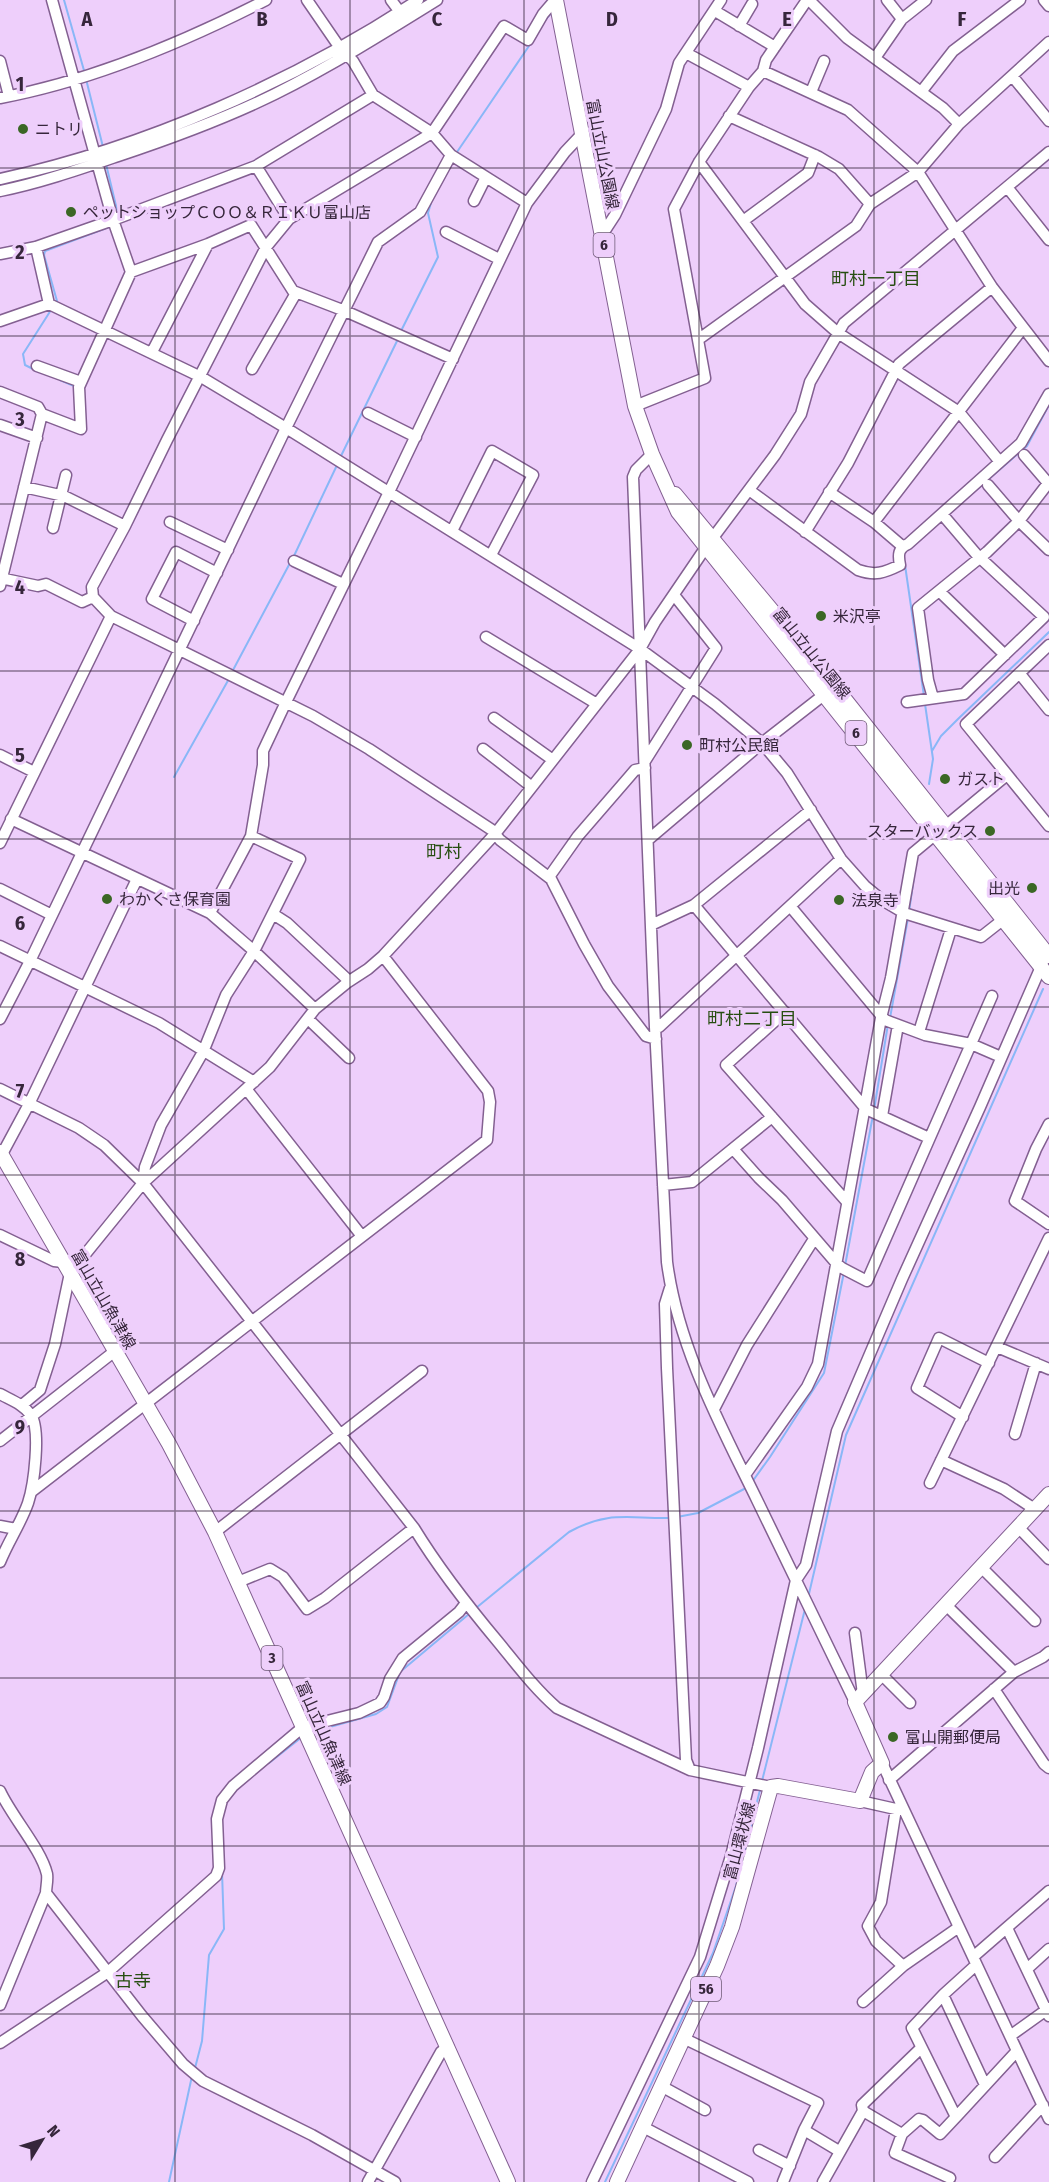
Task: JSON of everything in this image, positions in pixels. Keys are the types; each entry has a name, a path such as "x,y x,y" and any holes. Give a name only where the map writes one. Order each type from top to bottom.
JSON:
{"main road":[{"name":"富山立山公園線","path":"555,0 635,406 652,454 668,486 709,543 1047,959"},
{"name":"富山立山魚津線","path":"1,1155 186,1474 215,1532 508,2182"},
{"path":"860,1801 872,1772 882,1763 859,1698 1048,1497"},
{"name":"富山環状線","path":"621,2181 661,2086 717,1966 732,1927 769,1786 860,1801"}],"street":[{"path":"0,392 38,407 42,414 81,429 79,387 131,272 113,220 52,0"},
{"path":"0,61 5,97 75,79 156,50 266,0"},
{"path":"307,0 373,95 432,133 451,155 527,203"},
{"path":"391,0 399,12"},
{"path":"344,52 418,0"},
{"path":"0,191 21,187 96,159 267,86 344,52 437,0"},
{"path":"555,0 543,14 528,40 504,26 432,133 289,219 266,247 92,587 93,597 111,616 286,702 369,749 492,830 549,877 608,986 646,1036 656,1039"},
{"path":"602,235 615,215 666,109 679,63 721,0"},
{"path":"635,406 705,378 674,209 699,162 749,87 763,71 766,60 808,0 847,38 921,92 959,124"},
{"path":"887,0 902,18"},
{"path":"875,58 902,18 926,0"},
{"path":"921,92 953,51 1020,0"},
{"path":"1044,0 1049,6"},
{"path":"739,26 752,4"},
{"path":"715,11 775,47"},
{"path":"699,339 856,226 870,204 918,172 959,124 1049,42"},
{"path":"686,53 749,87"},
{"path":"811,92 824,62"},
{"path":"763,71 848,110 918,172 992,287 1049,361"},
{"path":"1013,77 1049,121"},
{"path":"0,255 36,247 256,166 373,95"},
{"path":"729,117 815,155 839,169 870,204"},
{"path":"210,913 251,836 263,765 262,751 416,437 527,203 565,152 582,134"},
{"path":"22,1405 40,1390 56,1344 67,1267 143,1183 250,1086 283,1052 312,1014 349,981 383,956 495,834 640,649 655,622 709,543 775,455 801,414 810,382 844,323 1049,152"},
{"path":"0,1019 378,242 420,212 451,155"},
{"path":"743,221 808,173 815,155"},
{"path":"0,179 96,159"},
{"path":"699,162 805,304 838,333 959,412 1000,462"},
{"path":"256,166 289,219"},
{"path":"474,201 486,177"},
{"path":"1007,187 1049,240"},
{"path":"131,272 208,244 251,225 296,293 345,311 453,359"},
{"path":"446,232 499,259"},
{"path":"153,352 208,244"},
{"path":"36,247 49,304"},
{"path":"805,532 848,463 899,364 992,287"},
{"path":"252,369 296,293"},
{"path":"0,321 49,304 201,377 640,649 692,687 762,743 787,773 842,859 865,886 882,900 951,928 981,936 1009,915"},
{"path":"874,522 1023,328"},
{"path":"37,366 81,382"},
{"path":"749,490 858,570 869,574 883,574 900,565 898,554 902,546 908,544 1021,443 1045,410 1049,394"},
{"path":"368,413 416,437"},
{"path":"42,414 1,581 38,586 46,584 82,602 93,597"},
{"path":"0,425 37,438"},
{"path":"452,531 492,451 533,474 491,555"},
{"path":"652,454 636,470 633,477 655,1027 670,1288 686,1345 714,1409 815,1622 859,1698"},
{"path":"933,698 928,680 918,608 981,557 1019,521 1049,482 1024,455"},
{"path":"53,528 66,475"},
{"path":"988,485 1019,521 1049,550"},
{"path":"24,487 61,495 125,526"},
{"path":"829,492 874,522 902,546"},
{"path":"907,702 964,694 1044,617 981,557 942,514"},
{"path":"170,522 228,550"},
{"path":"194,621 152,599 176,552 217,573"},
{"path":"294,561 343,584"},
{"path":"939,591 1005,655"},
{"path":"549,877 578,836 635,770 644,765 716,648 674,595"},
{"path":"0,843 111,616"},
{"path":"486,637 597,704"},
{"path":"1049,645 966,724 1049,826"},
{"path":"1020,674 1049,710"},
{"path":"649,839 762,743 829,690"},
{"path":"494,718 552,760"},
{"path":"483,750 532,787"},
{"path":"0,755 34,772"},
{"path":"745,1475 807,1387 818,1365 913,853 1007,775"},
{"path":"651,924 694,905 811,810"},
{"path":"11,819 210,913 254,951 349,1058"},
{"path":"143,1183 145,1167 161,1125 203,1052 226,995 254,951 300,859 251,836"},
{"path":"655,1027 659,1027 842,859"},
{"path":"1,1155 137,879"},
{"path":"0,889 52,915"},
{"path":"694,905 866,1109 929,1138"},
{"path":"790,906 881,1018 919,1032 971,1044 1001,1057"},
{"path":"273,914 286,922 349,981"},
{"path":"919,1032 951,928"},
{"path":"0,946 159,1023 250,1086 361,1235"},
{"path":"30,1492 487,1140 490,1102 488,1091 383,956"},
{"path":"592,2182 700,1958 731,1856 796,1580 806,1564 837,1431 902,1279 1047,959"},
{"path":"734,1150 759,1179 782,1200 837,1264 867,1281 992,996"},
{"path":"785,1012 726,1065 847,1202"},
{"path":"882,1116 898,1025"},
{"path":"0,1089 78,1128 104,1145 143,1183 414,1528 437,1566 466,1604 541,1694 557,1708 690,1770 769,1786"},
{"path":"663,1185 692,1182 772,1117"},
{"path":"1049,1124 1015,1201 1049,1224"},
{"path":"0,1235 67,1267"},
{"path":"930,1484 1049,1238"},
{"path":"714,1409 747,1345 814,1239"},
{"path":"670,1288 665,1304 666,1358 686,1760 690,1770"},
{"path":"963,1417 917,1388 939,1338 989,1363"},
{"path":"997,1347 1049,1369"},
{"path":"0,1441 114,1351"},
{"path":"1015,1434 1036,1363"},
{"path":"215,1532 422,1371"},
{"path":"0,1394 22,1405 32,1416 35,1429 35,1451 28,1503 0,1562"},
{"path":"941,1460 1004,1489 1036,1510"},
{"path":"0,1526 16,1529"},
{"path":"238,1582 270,1569 283,1578 307,1609 325,1598 414,1528"},
{"path":"1019,1528 1049,1559"},
{"path":"981,1567 1035,1621"},
{"path":"0,2043 108,1972 216,1876 219,1868 217,1819 222,1800 233,1786 303,1727 359,1713 380,1703 390,1678 403,1658 466,1604"},
{"path":"946,1605 1014,1672"},
{"path":"855,1633 859,1698"},
{"path":"889,1780 1014,1672 1047,1658"},
{"path":"881,1674 910,1703"},
{"path":"994,1689 1044,1764 1049,1768"},
{"path":"882,1763 900,1810 959,1927 1049,2119"},
{"path":"0,1791 8,1809 43,1862 47,1877 46,1893 0,2005"},
{"path":"860,1801 900,1810"},
{"path":"900,1810 881,1902 868,1926 876,1941 903,1966"},
{"path":"956,2117 912,2028 944,1997 1007,1928 1049,1891"},
{"path":"46,1893 183,2064 203,2080 312,2135 395,2182"},
{"path":"863,2002 903,1966 959,1927"},
{"path":"1007,1928 1048,2011 1010,2036"},
{"path":"1027,1969 1049,1949"},
{"path":"944,1997 985,2085"},
{"path":"683,2038 818,2103 804,2130 783,2182"},
{"path":"369,2182 441,2052 447,2046"},
{"path":"822,2182 863,2111 862,2105 921,2048"},
{"path":"950,2178 895,2153 902,2134 919,2119 940,2134 1017,2051"},
{"path":"661,2086 705,2110"},
{"path":"995,2157 1043,2105"},
{"path":"863,2111 902,2134"},
{"path":"643,2127 748,2182"},
{"path":"804,2130 839,2151"},
{"path":"759,2150 790,2166"}],"waterway":[{"path":"64,0 85,74"},
{"path":"545,20 553,11"},
{"path":"455,155 531,43"},
{"path":"86,79 103,147"},
{"path":"106,164 116,214"},
{"path":"401,331 438,257 428,213 431,203"},
{"path":"56,303 44,255 45,251 109,227 111,224"},
{"path":"33,369 25,365 23,354 51,310"},
{"path":"340,458 398,339"},
{"path":"60,380 74,386"},
{"path":"976,490 1027,446 1049,405"},
{"path":"293,558 338,463"},
{"path":"232,672 290,563"},
{"path":"905,565 924,696"},
{"path":"932,751 941,736 1049,632"},
{"path":"174,777 230,677"},
{"path":"925,704 933,759 929,784"},
{"path":"909,912 914,876"},
{"path":"890,1018 908,918"},
{"path":"808,1598 846,1435 1043,989"},
{"path":"874,1110 888,1024"},
{"path":"845,1266 873,1115"},
{"path":"752,1482 824,1373 844,1272"},
{"path":"677,1517 698,1513 746,1488"},
{"path":"476,1608 569,1532 583,1525 619,1517 671,1518"},
{"path":"762,1781 805,1609"},
{"path":"312,1732 376,1714 387,1707 400,1672 469,1614"},
{"path":"269,1763 302,1737"},
{"path":"605,2182 713,1953 736,1886 760,1790"},
{"path":"195,2068 202,2041 209,1955 224,1929 222,1872"},
{"path":"169,2182 192,2076"}],"place":[{"name":"ニトリ","path":"23,129"},
{"name":"ペットショップＣＯＯ＆ＲＩＫＵ富山店","path":"71,212"},
{"name":"米沢亭","path":"821,616"},
{"name":"町村公民館","path":"687,745"},
{"name":"ガスト","path":"945,779"},
{"name":"スターバックス","path":"990,831"},
{"name":"出光","path":"1032,888"},
{"name":"わかくさ保育園","path":"107,899"},
{"name":"法泉寺","path":"839,900"},
{"name":"富山開郵便局","path":"893,1737"}],"district":[{"name":"町村一丁目","path":"876,279"},
{"name":"町村","path":"444,852"},
{"name":"町村二丁目","path":"752,1019"},
{"name":"古寺","path":"133,1981"}]}
